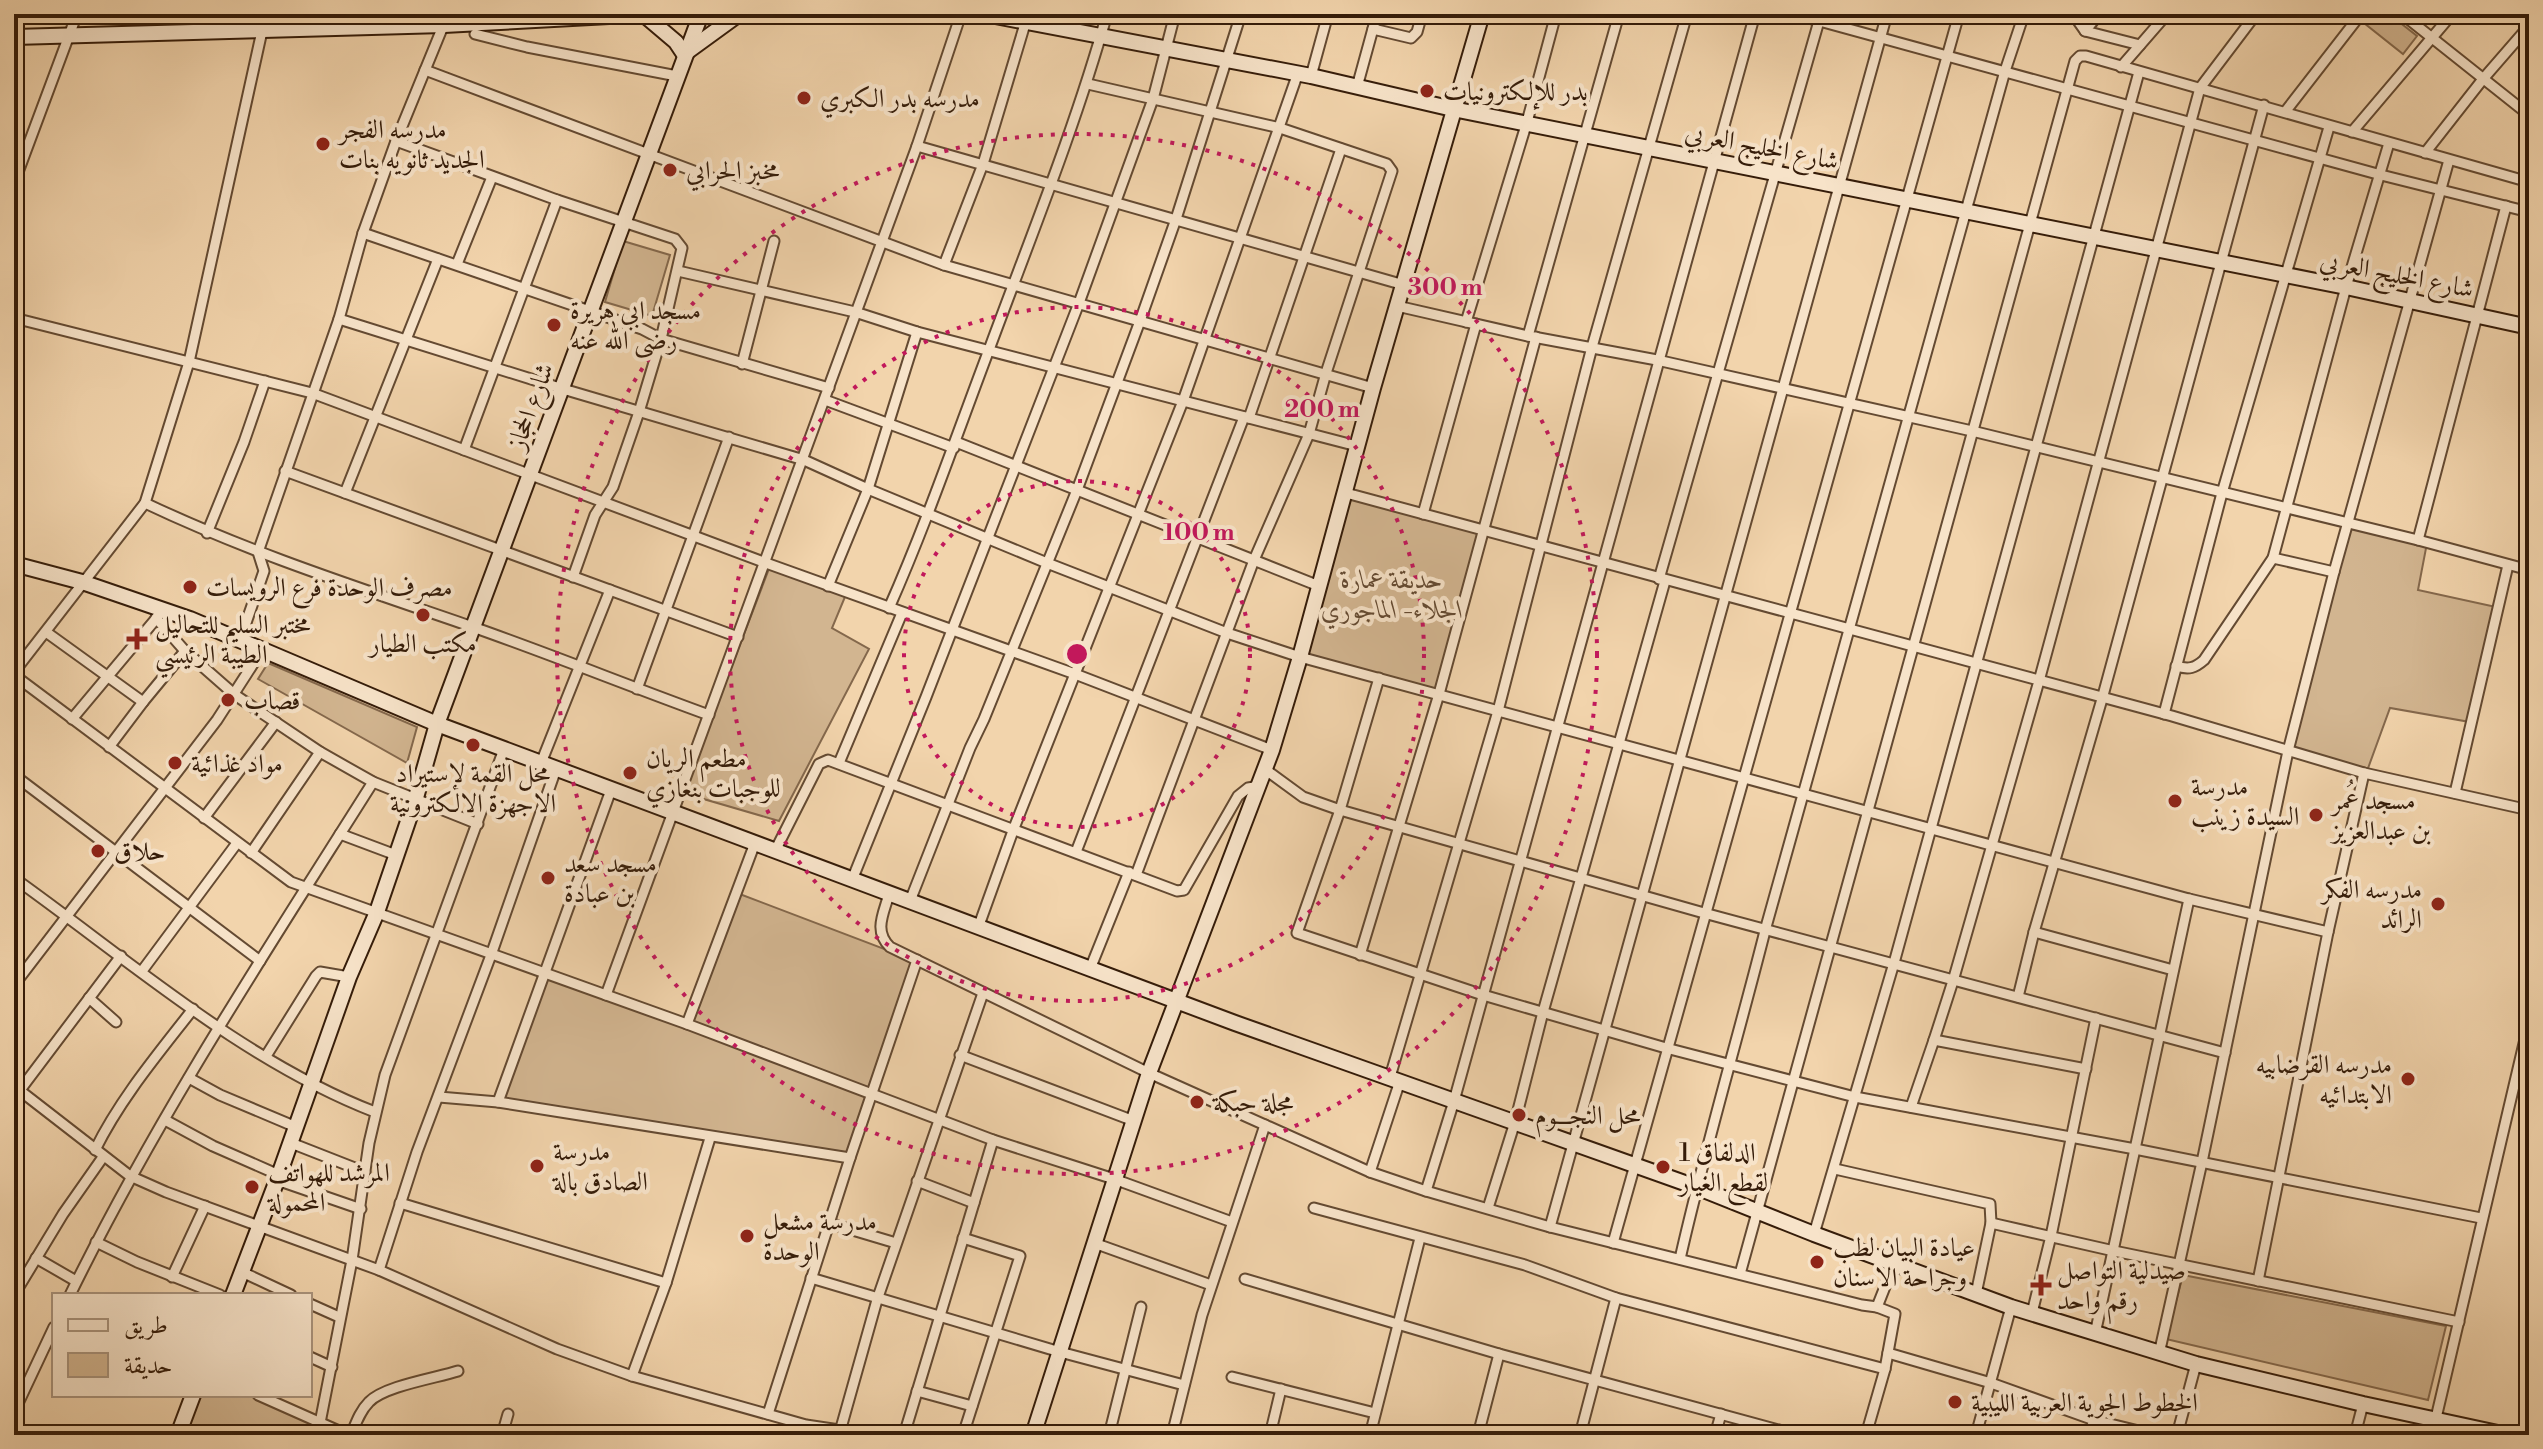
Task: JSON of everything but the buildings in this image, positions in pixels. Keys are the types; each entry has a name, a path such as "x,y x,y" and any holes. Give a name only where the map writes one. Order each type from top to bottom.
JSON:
{"street":[{"path":"14,183 77,14"},
{"path":"268,14 189,362 145,503 14,674 291,882 687,1024 993,1140 1232,1222"},
{"path":"14,37 262,31 446,20 645,14 676,42 684,54 739,14"},
{"name":"شارع الحجاز","path":"234,1293 349,977 377,912 415,801 437,724 701,14"},
{"path":"606,995 804,460 961,14"},
{"name":"شارع الخليج العربي","path":"985,14 1027,17 1167,49 1305,74 1453,109 2346,287 2529,327"},
{"path":"889,608 929,513 1052,185 1088,84 1107,14"},
{"path":"852,880 1079,303 1153,99 1175,14"},
{"path":"910,901 1077,490 1176,219 1241,14"},
{"path":"1357,87 1377,14"},
{"path":"1373,29 1411,38 1417,32 1422,14"},
{"path":"1033,1435 1149,1073 1266,770 1482,14"},
{"path":"1423,514 1471,323 1556,14"},
{"path":"1360,955 1439,694 1484,531 1532,336 1619,14"},
{"path":"1370,1172 1421,976 1498,711 1592,347 1687,14"},
{"path":"1426,1191 1454,1101 1712,160 1755,14"},
{"path":"1794,14 1820,17 1880,37 2130,106 2529,212"},
{"path":"1550,1227 1887,14"},
{"path":"1613,1243 1959,14"},
{"path":"1680,1259 1696,1187 1766,927 2005,71 2024,14"},
{"path":"2073,14 2085,31 2140,45"},
{"path":"2085,31 2099,14"},
{"path":"2121,67 2167,14"},
{"path":"1911,1107 1953,981 2039,681 2200,88 2256,14"},
{"path":"2285,112 2361,14"},
{"path":"2402,14 2529,115"},
{"path":"2352,132 2452,14"},
{"path":"978,928 1014,828 1183,401 1239,239 1280,128 1305,74 1325,15"},
{"path":"944,265 983,164 1027,17"},
{"path":"1488,1208 1515,1122 1662,580 1820,17"},
{"path":"240,640 264,571 258,552 339,319 363,233 396,141 446,20"},
{"path":"2425,153 2529,26"},
{"path":"475,34 677,76"},
{"path":"1740,1274 2075,61 2080,56 2086,56 2529,182"},
{"path":"425,70 944,265 1373,388"},
{"path":"1814,1234 1894,963 2139,72"},
{"path":"1088,84 1280,128 1387,164 1392,171 1309,434 1254,560 1132,874 1090,969"},
{"path":"2018,997 2264,105"},
{"path":"2164,714 2222,493 2329,127"},
{"path":"396,141 675,239 682,248 661,339 639,412 613,487 595,515 573,577"},
{"path":"2176,666 2196,667 2204,660 2273,558 2346,287 2389,143"},
{"path":"917,146 1404,285"},
{"path":"1076,852 1270,357 1341,149"},
{"path":"2159,1354 2288,751 2334,572 2449,160"},
{"path":"457,264 492,177"},
{"path":"464,450 557,200"},
{"path":"2418,540 2506,206"},
{"path":"363,233 649,332 661,339 829,388"},
{"path":"742,364 774,241"},
{"path":"345,493 438,259"},
{"path":"678,271 855,312 988,351 1357,446"},
{"path":"1397,306 1657,360 1972,431 2529,570"},
{"path":"14,318 312,393 828,586 1075,674 1272,750"},
{"path":"339,319 804,460 1109,588 1300,657 2189,899 2328,932"},
{"path":"828,586 868,489 917,332"},
{"path":"207,533 265,381"},
{"path":"825,400 1016,467 1319,586"},
{"path":"637,689 729,437"},
{"path":"285,471 738,637"},
{"path":"1346,493 2164,714 2364,773 2529,810"},
{"path":"145,503 207,533 474,627 709,715"},
{"path":"2273,558 2334,572"},
{"path":"14,564 82,582 159,614 240,640 437,724 611,790 1176,1002 1696,1187 1757,1213 2011,1307 2196,1364 2507,1435"},
{"path":"2455,793 2508,565"},
{"path":"541,763 610,590"},
{"path":"839,763 902,613"},
{"path":"159,614 185,651 235,695 320,752 373,782 478,824"},
{"path":"72,719 159,614"},
{"path":"46,632 143,702"},
{"path":"14,985 235,695 262,650"},
{"path":"109,747 185,651"},
{"path":"1379,678 1340,810 1297,933 1483,995 1666,1048 1855,1097 2481,1218"},
{"path":"204,818 276,722"},
{"path":"320,1423 352,1260 375,1112 385,1075 504,749"},
{"path":"251,853 320,752"},
{"path":"775,851 819,764 828,760 1177,891 1184,890 1238,796 1248,788 1260,786"},
{"path":"379,1270 400,1203 556,769"},
{"path":"1266,770 1303,797 1340,810 1704,913 1766,927 1953,981 2225,1053"},
{"path":"2258,1281 2328,932 2364,773"},
{"path":"14,775 260,961"},
{"path":"71,1293 130,1176 373,782"},
{"path":"498,1102 611,790"},
{"path":"340,834 396,855"},
{"path":"142,971 237,843"},
{"path":"687,1024 755,843"},
{"path":"14,878 220,1027 312,1085 375,1112"},
{"path":"889,894 880,935 890,947 1149,1073 1370,1172 1550,1227 1895,1314 1885,1369 1866,1435"},
{"path":"2095,1334 2189,899"},
{"path":"2034,932 2173,970"},
{"path":"121,956 16,1092 130,1176 379,1270 557,1349 632,1376 768,1414 805,1430 873,1435"},
{"path":"768,1414 917,960"},
{"path":"266,1056 320,972 349,977"},
{"path":"840,1433 877,1300 983,993"},
{"path":"89,998 116,1022"},
{"path":"14,1295 99,1154 108,1125 193,1009"},
{"path":"2032,1313 2096,1018"},
{"path":"2436,1418 2529,1022"},
{"path":"1934,1040 2086,1069"},
{"path":"960,1055 1134,1121"},
{"path":"189,1078 220,1095 296,1127"},
{"path":"439,1097 498,1102 850,1158"},
{"path":"165,1120 278,1177 361,1209"},
{"path":"1172,1435 1211,1285 1265,1125"},
{"path":"632,1376 666,1283 710,1138"},
{"path":"904,1435 993,1140"},
{"path":"291,1143 365,1172"},
{"path":"1835,1169 1990,1204 1991,1223 1976,1294"},
{"path":"917,1181 974,1203"},
{"path":"400,1203 666,1283"},
{"path":"172,1277 205,1206"},
{"path":"1314,1208 1525,1265 1616,1298 1885,1369"},
{"path":"829,1223 896,1243"},
{"path":"1991,1223 2459,1322"},
{"path":"963,1238 1020,1256 963,1435"},
{"path":"1370,1435 1420,1238"},
{"path":"96,1242 215,1293"},
{"path":"1094,1243 1211,1285"},
{"path":"36,1258 76,1281"},
{"path":"1877,1307 1894,1264"},
{"path":"242,1272 287,1293"},
{"path":"811,1278 877,1300 1184,1385"},
{"path":"1245,1279 1499,1354 1797,1435"},
{"path":"1580,1435 1616,1298"},
{"path":"312,1305 339,1317"},
{"path":"1109,1435 1141,1307"},
{"path":"1976,1435 2011,1307"},
{"path":"14,1412 52,1331"},
{"path":"1888,1353 1991,1383 2094,1420 2155,1435"},
{"path":"1478,1435 1499,1354"},
{"path":"312,1358 332,1367"},
{"path":"2177,1435 2196,1364"},
{"path":"262,1397 350,1435 358,1416 370,1400 382,1393 458,1371"},
{"path":"1232,1377 1375,1413"},
{"path":"1270,1435 1281,1389"},
{"path":"917,1391 972,1406"},
{"path":"178,1435 192,1397"},
{"path":"2355,1435 2363,1404"},
{"path":"502,1435 508,1414"},
{"path":"1715,1435 1721,1414"},
{"path":"2089,1435 2094,1420"}],"green space":[{"path":"2371,14 2389,14 2417,36 2403,54 2364,23"},
{"path":"623,241 670,255 652,316 605,302"},
{"name":"حديقة عمارة الجلاء- الماجوري","path":"1346,494 1484,531 1438,694 1301,657"},
{"path":"2349,524 2427,543 2418,590 2496,607 2470,722 2390,708 2367,771 2288,751"},
{"path":"772,561 847,592 832,628 869,649 779,821 683,793"},
{"path":"268,663 417,727 407,763 258,679"},
{"path":"737,893 916,961 874,1092 688,1023"},
{"path":"545,975 874,1093 850,1157 499,1102"},
{"path":"2183,1275 2446,1326 2428,1400 2166,1339"},
{"path":"194,1397 261,1397 347,1435 181,1435"}],"place":[{"name":"بدر للإلكترونيات","path":"1427,91"},
{"name":"مدرسه بدر الكبري","path":"804,98"},
{"name":"مدرسه الفجر الجديد ثانويه بنات","path":"323,144"},
{"name":"مخبز الحرابي","path":"670,170"},
{"name":"مسجد ابي هريرة رضى الله عنه","path":"554,325"},
{"name":"مصرف الوحدة فرع الرويسات","path":"190,587"},
{"name":"مكتب الطيار","path":"423,615"},
{"name":"مختبر السليم للتحاليل الطيبة الرئيسي","path":"137,639"},
{"name":"قصاب","path":"228,700"},
{"name":"محل القمة لإستيراد الاجهزة الالكترونية","path":"473,745"},
{"name":"مواد غذائية","path":"175,763"},
{"name":"مطعم الريان للوجبات بنغازي","path":"630,773"},
{"name":"مدرسة السيدة زينب","path":"2175,801"},
{"name":"مسجد عُمر بن عبدالعزيز","path":"2316,815"},
{"name":"حلاق","path":"98,851"},
{"name":"مسجد سعد بن عبادة","path":"548,878"},
{"name":"مدرسه الفكر الرائد","path":"2438,904"},
{"name":"مدرسه القرضابيه الابتدائيه","path":"2408,1079"},
{"name":"مجلة حبكة","path":"1197,1102"},
{"name":"محل النجـــوم","path":"1519,1115"},
{"name":"مدرسة الصادق بالة","path":"537,1166"},
{"name":"الدلفاق 1 لقطع الغيار","path":"1663,1167"},
{"name":"المرشد للهواتف المحمولة","path":"252,1187"},
{"name":"مدرسة مشعل الوحدة","path":"747,1236"},
{"name":"عيادة البيان لطب وجراحة الاسنان","path":"1817,1262"},
{"name":"صيدلية التواصل رقم واحد","path":"2041,1285"},
{"name":"الخطوط الجوية العربية الليبية","path":"1955,1402"}]}
